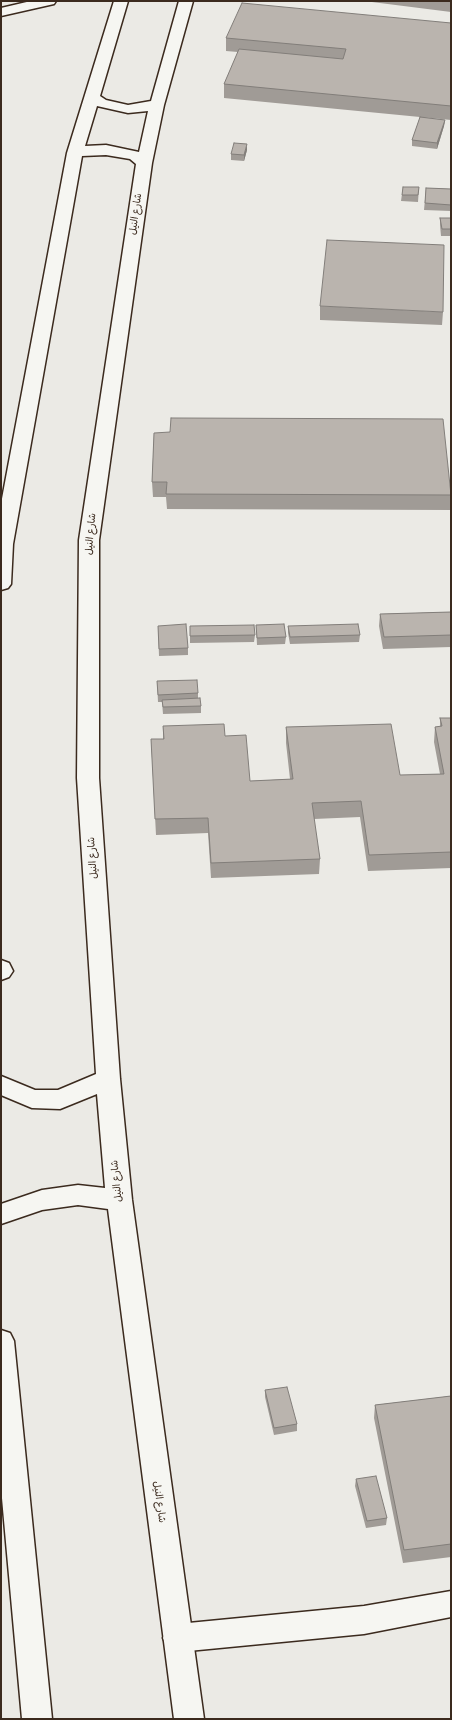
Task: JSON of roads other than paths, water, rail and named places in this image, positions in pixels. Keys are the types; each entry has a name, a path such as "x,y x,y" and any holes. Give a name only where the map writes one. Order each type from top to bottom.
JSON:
{"main road":[{"path":"1,12 48,1"},
{"path":"1,584 3,544 75,153 121,1"},
{"name":"شارع النيل","path":"186,1 157,105 144,163 89,540 88,778 108,1079 119,1200 189,1719"},
{"path":"92,98 113,107 128,109 157,105"},
{"path":"75,153 90,150 114,151 135,156 144,163"},
{"path":"1,1085 32,1099 60,1100 108,1079"},
{"path":"1,1214 42,1200 78,1195 119,1200"},
{"path":"1,1342 37,1719"},
{"path":"178,1638 364,1620 451,1604"}]}
